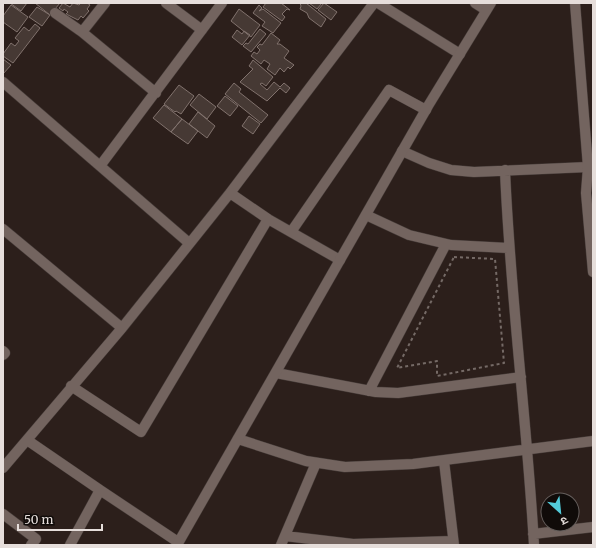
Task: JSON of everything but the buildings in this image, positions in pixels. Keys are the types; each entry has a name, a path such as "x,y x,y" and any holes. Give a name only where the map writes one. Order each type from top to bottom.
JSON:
{"street":[{"path":"82,32 104,3"},
{"path":"166,3 202,30"},
{"path":"100,166 222,3"},
{"path":"3,468 71,386 122,328 230,193 374,3"},
{"path":"378,3 460,54"},
{"path":"27,440 177,544 402,151 489,7 475,3"},
{"path":"575,3 588,167 586,193 593,272"},
{"path":"55,12 82,32 156,93"},
{"path":"3,82 189,243"},
{"path":"291,232 389,90 426,110"},
{"path":"402,151 429,163 451,170 474,172 588,167"},
{"path":"588,167 593,183"},
{"path":"505,170 508,248 521,377 534,545"},
{"path":"230,193 268,219 340,260"},
{"path":"366,215 409,235 446,244 508,248"},
{"path":"71,386 141,432 268,219"},
{"path":"3,229 122,328"},
{"path":"370,391 446,244"},
{"path":"3,351 5,352 3,355"},
{"path":"276,373 370,391 398,393 521,377"},
{"path":"238,439 316,463 345,467 413,464 593,441"},
{"path":"316,463 283,540 353,544 453,543 444,460"},
{"path":"70,545 100,490"},
{"path":"3,514 37,543"},
{"path":"533,534 593,527"}],"path":[{"path":"454,257 495,259 504,363 437,376 437,360 397,368 454,257"}]}
